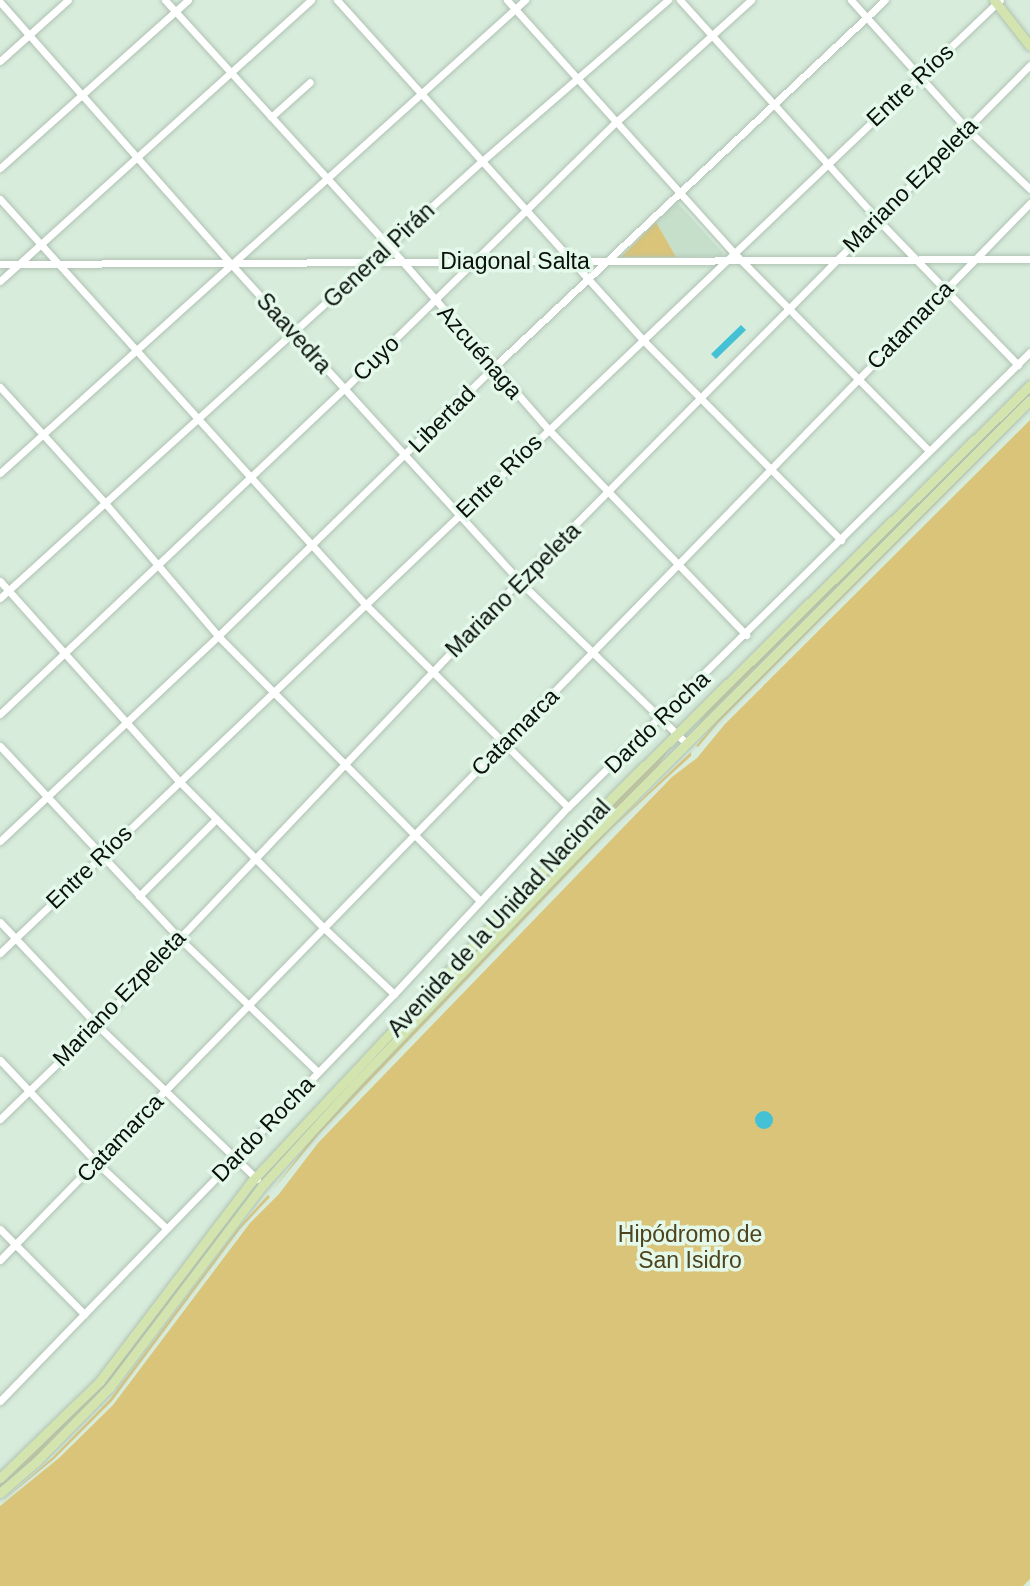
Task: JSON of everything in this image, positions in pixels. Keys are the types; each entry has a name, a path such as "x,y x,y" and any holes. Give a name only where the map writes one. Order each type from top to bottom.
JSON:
{"main road":[{"path":"997,1 1030,46"},
{"name":"Avenida de la Unidad Nacional","path":"0,1478 100,1381 259,1181 613,797 1030,385"},
{"name":"Avenida de la Unidad Nacional","path":"0,1493 37,1461 110,1387 259,1181 576,854 1030,400"}],"street":[{"path":"0,61 68,0"},
{"name":"Azcuénaga","path":"165,0 389,246 548,429 679,562 746,635"},
{"path":"0,168 188,0"},
{"path":"0,281 311,0"},
{"path":"337,0 699,401 841,540"},
{"path":"507,0 733,252 929,451"},
{"path":"0,473 525,0"},
{"name":"General Pirán","path":"0,598 482,161 668,0"},
{"path":"680,0 877,219 1018,365"},
{"name":"Cuyo","path":"0,714 344,389 616,122 751,0"},
{"path":"851,0 967,129 1030,189"},
{"name":"Libertad","path":"0,841 218,636 494,367 885,0"},
{"name":"Entre Ríos","path":"0,953 997,1"},
{"name":"Saavedra","path":"0,2 231,264 519,581 592,655 687,743"},
{"name":"Mariano Ezpeleta","path":"0,1119 97,1025 519,581 1030,65"},
{"path":"271,117 310,82"},
{"path":"0,199 365,604 431,674 568,807"},
{"name":"Catamarca","path":"0,1260 1030,203"},
{"name":"Diagonal Salta","path":"0,264 1030,258"},
{"name":"Dardo Rocha","path":"0,1401 394,994 568,807 746,635 1030,352"},
{"path":"0,387 105,503 218,636 479,900"},
{"path":"0,580 179,781 324,928 394,994"},
{"path":"0,746 178,937 318,1072"},
{"path":"139,896 216,819"},
{"path":"0,922 97,1025 259,1181"},
{"path":"0,1060 96,1162 166,1228"},
{"path":"0,1229 84,1314"}],"shaded area":[{"path":"677,202 723,253 722,256 676,257 656,222"}],"green space":[{"path":"656,222 676,257 621,257"},
{"path":"1030,389 1030,395 698,725 709,708"},
{"path":"1030,409 718,723 698,747 696,746 717,721"},
{"name":"Hipódromo de San Isidro","path":"1030,420 1030,1579 1023,1586 0,1586 0,1506 59,1458 113,1405 250,1223 279,1194 318,1143 672,777 697,758 725,724"},
{"path":"670,748 657,767 269,1171 570,847"},
{"path":"691,752 691,756 611,829 319,1134 273,1190 317,1132 577,860"},
{"path":"249,1192 186,1283 107,1385 34,1460 0,1487 0,1482 44,1443 106,1379"},
{"path":"268,1195 270,1197 240,1229 112,1401 54,1459 0,1503 52,1458 110,1399 239,1227"}],"water":[{"path":"741,325 746,330 716,359 711,354"},
{"path":"760,1111 768,1111 773,1120 771,1127 760,1129 755,1124 755,1116"}]}
